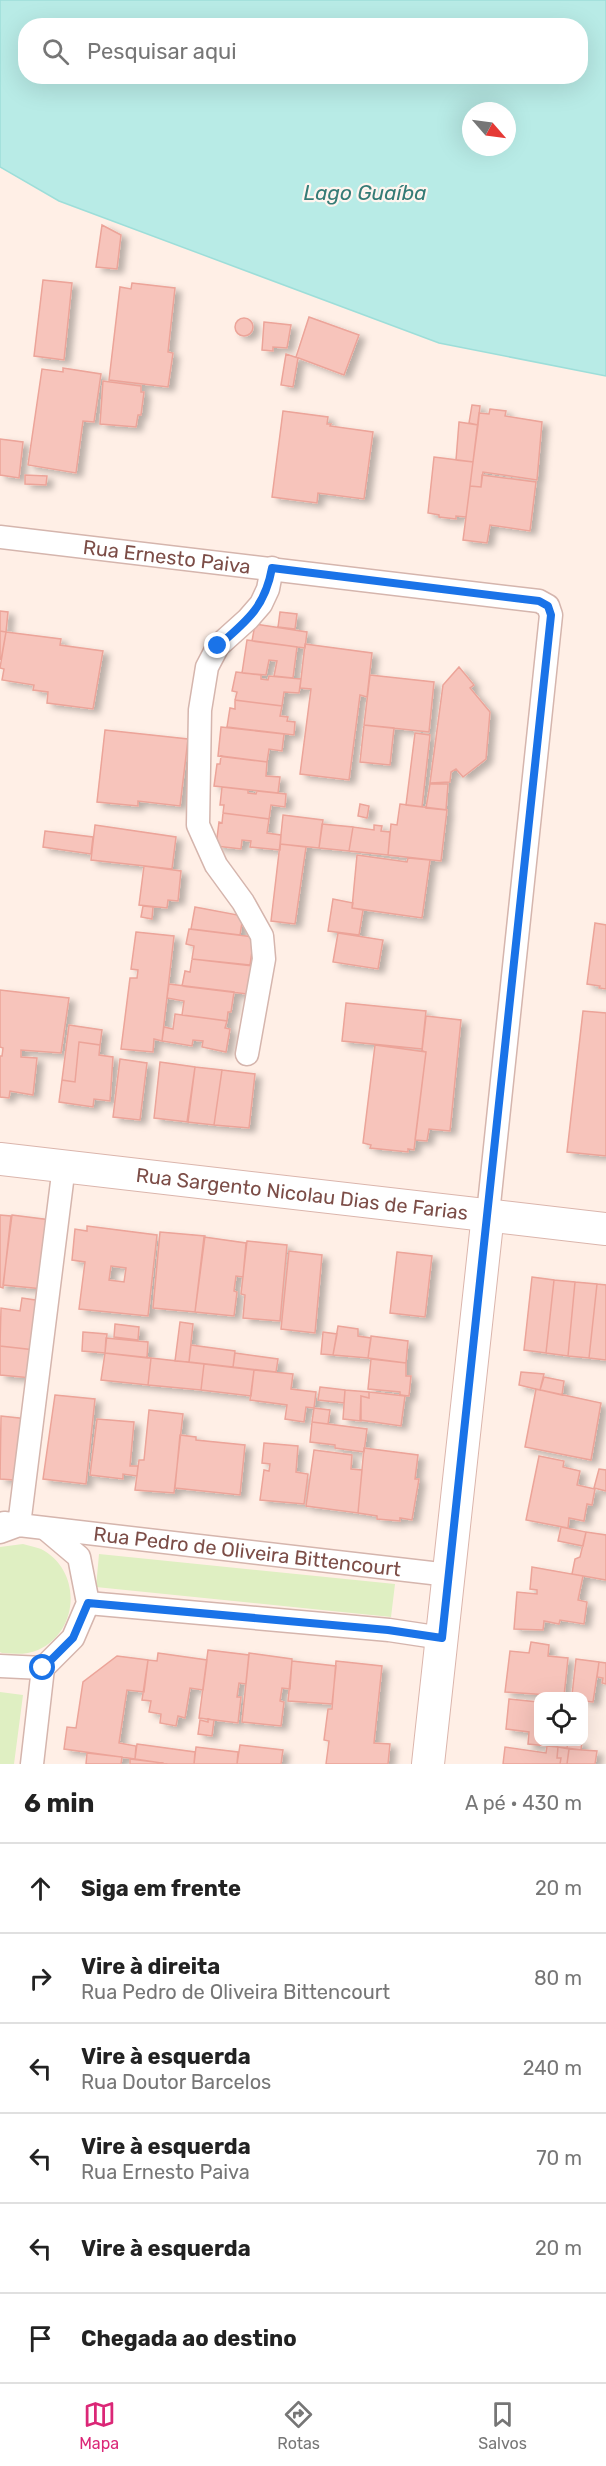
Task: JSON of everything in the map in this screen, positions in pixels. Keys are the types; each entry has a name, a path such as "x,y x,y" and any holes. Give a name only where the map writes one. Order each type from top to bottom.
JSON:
{"main road":[{"name":"Rua Sargento Nicolau Dias de Farias","path":"0,1159 606,1229"},
{"path":"428,1764 488,1214"}],"street":[{"name":"Rua Ernesto Paiva","path":"0,537 539,601 548,606 551,615 488,1214"},
{"path":"248,1054 264,959 262,936 243,902 216,865 198,825 200,710 207,667 218,646 261,604 268,589 272,568"},
{"path":"6,1527 64,1166"},
{"name":"Rua Pedro de Oliveira Bittencourt","path":"6,1527 449,1575"},
{"path":"32,1764 43,1668 73,1638 88,1603 79,1557 47,1530"},
{"path":"88,1603 388,1630 442,1638"},
{"path":"0,1666 43,1668"}],"green space":[{"path":"23,1544 41,1549 54,1559 64,1571 71,1600 62,1629 52,1641 34,1652 2,1653 0,1652 0,1547"},
{"path":"99,1554 395,1584 391,1617 96,1587"},
{"path":"0,1692 23,1695 14,1764 0,1764"}],"water":[{"name":"Lago Guaíba","path":"0,0 606,0 606,376 439,343 59,201 0,167"}],"building":[{"path":"102,225 121,235 117,269 96,267"},
{"path":"43,280 72,283 64,360 34,356"},
{"path":"132,283 175,288 168,352 173,353 168,387 109,380 120,287 131,289"},
{"path":"309,317 359,335 344,375 296,357"},
{"path":"244,318 250,321 253,327 250,333 244,336 238,333 235,327 238,321"},
{"path":"264,322 291,325 287,348 273,347 273,351 262,350"},
{"path":"286,354 298,358 293,387 281,385"},
{"path":"63,368 101,374 94,422 83,421 76,473 28,465 42,369 63,372"},
{"path":"103,381 141,386 141,392 144,392 141,415 138,415 136,427 100,424"},
{"path":"472,405 480,406 478,425 469,423"},
{"path":"490,409 506,411 505,416 542,422 537,480 483,472 481,487 470,486 479,413 489,414"},
{"path":"283,411 328,417 327,424 331,424 330,426 373,432 364,499 318,493 317,503 272,497"},
{"path":"459,422 478,425 473,462 456,460"},
{"path":"0,439 23,442 19,478 0,475"},
{"path":"434,457 473,462 466,517 456,516 456,519 428,513"},
{"path":"25,475 47,476 46,485 25,484"},
{"path":"482,475 536,482 530,531 490,525 487,543 463,540 470,486 481,487"},
{"path":"0,611 8,612 6,632 0,631"},
{"path":"280,612 297,614 295,629 278,627"},
{"path":"255,624 307,632 305,648 252,641"},
{"path":"0,631 6,632 1,660 0,659"},
{"path":"6,632 61,639 60,645 103,651 93,709 47,703 48,692 33,690 34,685 2,680 4,669 0,668"},
{"path":"247,640 297,647 293,678 274,676 277,661 269,660 266,675 242,673"},
{"path":"305,644 372,653 367,697 360,695 349,780 300,774 311,689 300,688"},
{"path":"459,667 474,685 470,688 490,712 486,759 463,777 456,769 451,772 450,782 430,783 443,685"},
{"path":"236,672 261,675 261,679 268,680 269,676 301,679 299,693 284,692 282,706 235,700 237,692 232,691"},
{"path":"370,675 434,682 429,732 364,725"},
{"path":"235,700 282,706 280,716 288,717 287,721 295,722 294,735 227,727 230,708 235,709"},
{"path":"364,725 394,728 390,765 360,762"},
{"path":"221,727 284,734 282,751 269,749 267,762 218,756"},
{"path":"105,730 188,739 180,806 138,801 138,806 97,802"},
{"path":"415,733 430,735 422,807 406,805"},
{"path":"221,756 267,762 266,776 280,777 278,793 214,786 217,764 220,764"},
{"path":"430,784 448,784 446,810 426,808"},
{"path":"222,787 248,790 248,793 256,794 257,791 286,794 285,807 271,805 269,819 223,813 224,805 220,805"},
{"path":"360,804 369,806 367,818 358,816"},
{"path":"400,804 447,810 441,861 388,855 391,824 397,825"},
{"path":"223,813 269,819 267,833 281,835 280,850 250,847 251,841 242,840 241,849 216,846 219,822 222,823"},
{"path":"283,815 323,820 319,848 280,844"},
{"path":"322,824 353,827 349,851 319,848"},
{"path":"95,825 176,837 172,869 91,860"},
{"path":"374,825 382,826 381,831 390,832 388,855 349,851 353,827 374,830"},
{"path":"45,831 93,837 91,854 43,847"},
{"path":"280,844 306,847 295,924 271,921"},
{"path":"357,855 407,862 408,858 430,860 422,918 352,908"},
{"path":"144,866 181,871 178,901 168,900 167,908 139,905"},
{"path":"333,899 353,903 352,908 363,910 359,935 328,931"},
{"path":"143,906 153,907 152,919 141,917"},
{"path":"195,907 243,916 240,935 191,929"},
{"path":"595,923 606,925 606,989 587,984"},
{"path":"189,929 254,937 250,965 192,959 194,946 186,944"},
{"path":"136,932 174,936 162,1041 154,1039 153,1052 121,1049 130,978 137,978 138,970 131,969"},
{"path":"338,933 383,940 378,969 333,962"},
{"path":"192,959 253,966 247,994 182,986 185,971 190,972"},
{"path":"169,984 234,992 227,1021 182,1015 184,1001 167,998"},
{"path":"0,990 69,998 61,1053 21,1050 21,1057 37,1058 33,1095 10,1091 9,1098 0,1097 0,1056 2,1056 3,1048 0,1047"},
{"path":"346,1003 426,1011 422,1049 342,1041"},
{"path":"583,1011 606,1013 606,1156 567,1152"},
{"path":"175,1014 227,1021 225,1028 230,1029 226,1052 202,1047 203,1041 193,1040 192,1046 162,1041 164,1027 173,1029"},
{"path":"426,1016 461,1020 450,1131 429,1129 427,1141 415,1140 426,1052 422,1051"},
{"path":"69,1025 102,1030 100,1045 79,1042 75,1082 62,1080"},
{"path":"79,1042 100,1045 99,1055 113,1057 110,1101 94,1099 93,1107 59,1102 62,1080 75,1082"},
{"path":"375,1045 426,1052 414,1150 408,1149 408,1152 370,1148 371,1145 363,1143"},
{"path":"120,1059 147,1063 140,1120 113,1117"},
{"path":"160,1062 195,1067 188,1122 154,1118"},
{"path":"195,1067 222,1070 214,1125 187,1122"},
{"path":"222,1070 255,1074 249,1128 214,1125"},
{"path":"0,1215 11,1216 3,1288 0,1287"},
{"path":"12,1215 51,1220 43,1289 3,1285"},
{"path":"87,1226 157,1235 148,1316 79,1309 85,1262 72,1260 75,1229 87,1231","holes":["111,1266 126,1268 124,1282 109,1280"]},
{"path":"160,1232 205,1236 195,1312 153,1308"},
{"path":"204,1237 246,1243 243,1277 236,1276 234,1316 195,1312"},
{"path":"247,1241 287,1245 280,1321 243,1318 245,1295 241,1294"},
{"path":"289,1251 322,1255 315,1333 281,1329"},
{"path":"397,1252 432,1256 425,1317 390,1313"},
{"path":"532,1277 554,1280 546,1353 524,1350"},
{"path":"554,1280 575,1282 568,1356 546,1353"},
{"path":"575,1282 597,1284 589,1358 568,1356"},
{"path":"597,1284 606,1285 606,1360 589,1358"},
{"path":"22,1298 42,1301 35,1350 0,1346 1,1308 20,1311"},
{"path":"180,1322 193,1324 189,1362 175,1361"},
{"path":"115,1324 139,1327 138,1340 114,1337"},
{"path":"338,1326 358,1329 358,1336 371,1338 368,1358 333,1355"},
{"path":"83,1332 107,1334 105,1353 82,1351"},
{"path":"323,1332 337,1334 333,1355 321,1354"},
{"path":"371,1336 408,1341 406,1363 368,1358"},
{"path":"106,1338 148,1342 147,1358 105,1353"},
{"path":"191,1345 235,1351 233,1367 189,1362"},
{"path":"0,1346 35,1350 32,1378 0,1375"},
{"path":"105,1353 151,1358 148,1385 101,1380"},
{"path":"235,1353 278,1359 276,1372 233,1367"},
{"path":"151,1358 204,1364 201,1390 148,1385"},
{"path":"371,1359 406,1363 406,1376 411,1376 409,1396 400,1395 400,1392 368,1389"},
{"path":"204,1364 254,1370 251,1396 201,1390"},
{"path":"254,1370 293,1374 291,1389 316,1392 314,1408 306,1407 304,1422 285,1419 287,1405 250,1400"},
{"path":"521,1372 544,1374 540,1390 519,1385"},
{"path":"544,1377 564,1381 562,1395 540,1390"},
{"path":"320,1387 345,1390 344,1403 318,1400"},
{"path":"536,1389 601,1403 591,1460 525,1447"},
{"path":"345,1390 369,1392 369,1398 361,1396 361,1421 343,1419"},
{"path":"369,1392 405,1396 401,1426 360,1420 361,1396 369,1398"},
{"path":"55,1395 95,1399 86,1484 43,1479"},
{"path":"314,1408 330,1410 328,1424 312,1422"},
{"path":"149,1410 183,1414 174,1493 135,1490 139,1460 144,1460"},
{"path":"1,1416 28,1419 14,1480 0,1479"},
{"path":"97,1419 134,1422 130,1466 138,1466 137,1476 123,1474 123,1479 90,1475"},
{"path":"312,1422 367,1429 364,1452 310,1442"},
{"path":"180,1435 196,1437 196,1440 245,1445 240,1495 175,1488"},
{"path":"264,1443 298,1446 296,1472 308,1474 304,1504 260,1500 264,1470 269,1471 270,1464 262,1463"},
{"path":"364,1448 418,1455 415,1479 419,1479 412,1520 377,1519 377,1516 358,1513"},
{"path":"314,1450 352,1455 351,1469 362,1470 358,1513 306,1506"},
{"path":"539,1456 564,1461 563,1467 580,1471 577,1485 595,1489 592,1505 587,1504 584,1521 569,1518 568,1528 526,1520"},
{"path":"599,1469 606,1470 606,1491 594,1488"},
{"path":"561,1527 586,1532 583,1546 558,1541"},
{"path":"586,1532 606,1535 606,1580 572,1574 575,1559 580,1557"},
{"path":"532,1567 583,1576 578,1600 587,1602 584,1624 560,1620 559,1624 544,1621 543,1630 514,1629 517,1592 537,1594 537,1590 530,1589"},
{"path":"531,1642 549,1645 548,1656 568,1658 564,1692 534,1692 534,1694 505,1692 510,1651 529,1653"},
{"path":"208,1650 249,1655 246,1684 239,1683 237,1697 241,1697 238,1723 199,1718"},
{"path":"158,1653 207,1660 203,1690 190,1688 185,1718 178,1716 176,1726 160,1723 161,1714 149,1712 151,1701 142,1700 148,1660 157,1661"},
{"path":"249,1653 292,1659 290,1689 282,1688 280,1701 284,1702 281,1726 242,1722"},
{"path":"117,1656 148,1660 144,1692 127,1690 119,1743 136,1746 135,1759 64,1749 67,1727 76,1728 83,1682"},
{"path":"576,1659 599,1662 593,1702 588,1701 588,1692 572,1692"},
{"path":"292,1661 336,1666 332,1704 288,1701"},
{"path":"336,1661 382,1666 374,1743 390,1744 388,1764 326,1764 329,1741 324,1740 328,1709 332,1709"},
{"path":"599,1662 606,1663 606,1684 602,1683 603,1678 597,1677"},
{"path":"509,1699 534,1702 534,1745 528,1744 529,1732 506,1729"},
{"path":"208,1719 214,1720 212,1736 198,1734 200,1720 208,1722"},
{"path":"137,1744 195,1752 194,1764 168,1764 135,1759"},
{"path":"240,1745 283,1750 281,1764 237,1764"},
{"path":"547,1746 558,1747 557,1758 561,1758 560,1764 503,1764 505,1747 546,1753"},
{"path":"567,1746 582,1746 581,1750 567,1748"},
{"path":"196,1747 238,1752 237,1764 194,1764"},
{"path":"558,1747 569,1749 567,1764 560,1764 561,1758 557,1758"},
{"path":"569,1749 597,1751 595,1764 567,1764"},
{"path":"87,1753 122,1757 121,1764 86,1764"},
{"path":"130,1759 163,1763 163,1764 130,1764"}],"route":[{"path":"43,1668 73,1638 88,1603 388,1630 442,1638 551,615 548,606 539,601 272,568 268,589 261,604 218,646"}]}
